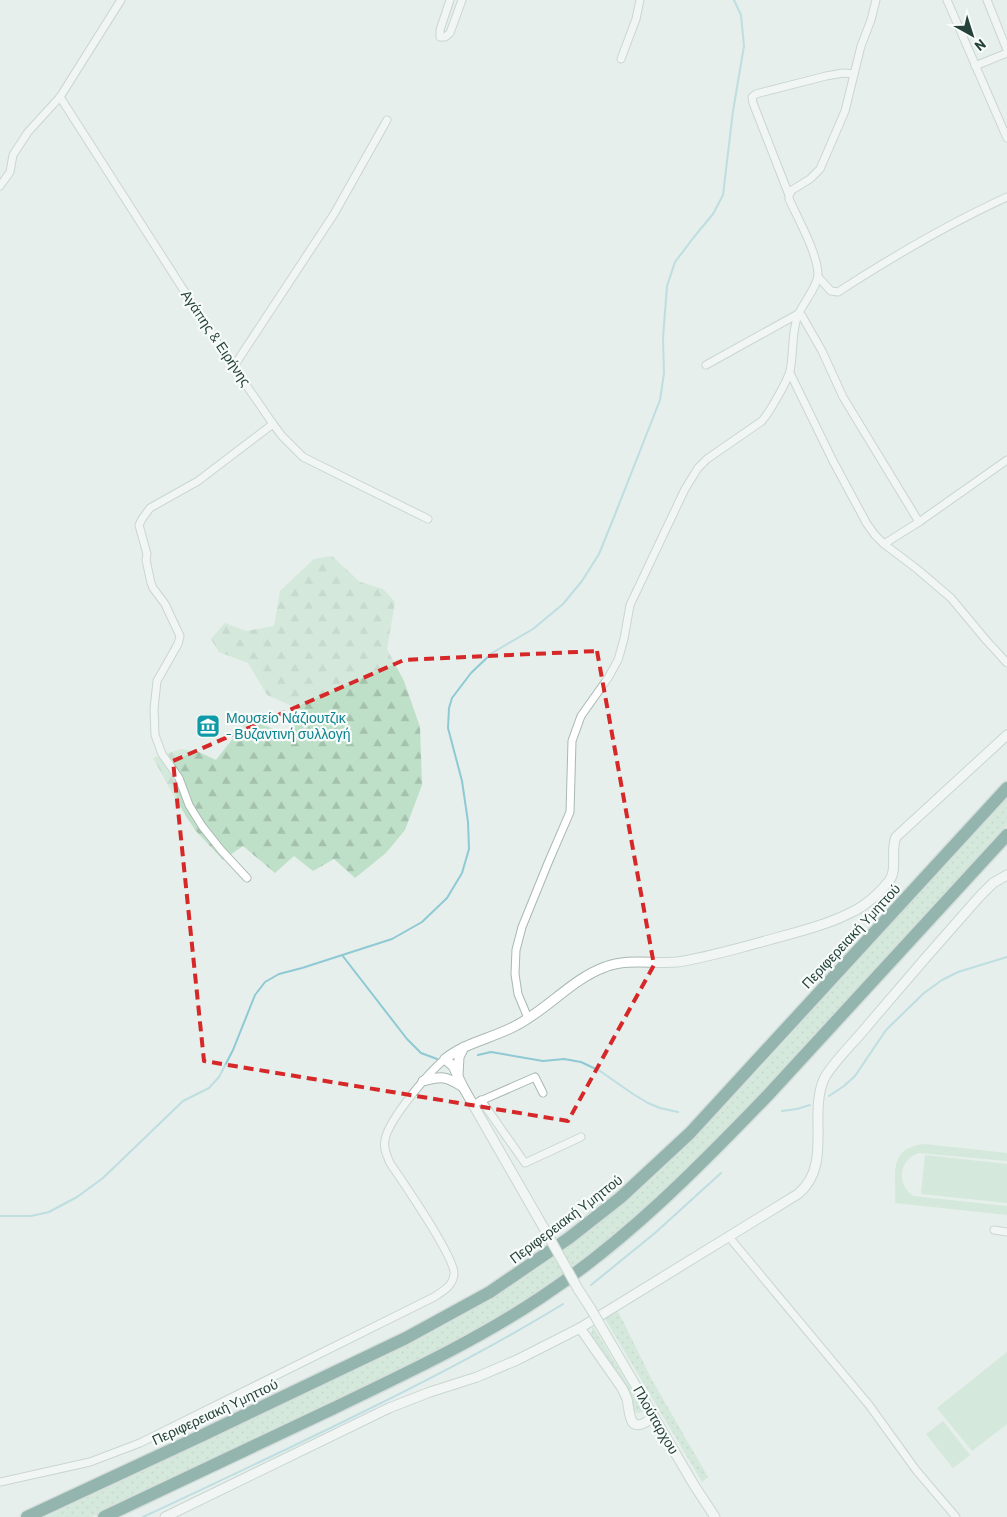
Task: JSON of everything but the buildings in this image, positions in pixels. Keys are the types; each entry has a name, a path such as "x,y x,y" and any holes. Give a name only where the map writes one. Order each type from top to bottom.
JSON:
{"highway":[{"path":"977,820 1007,780"},
{"name":"Περιφερειακή Υμηττού","path":"27,1517 414,1334 490,1292 570,1238 644,1177 696,1127 1007,788"},
{"path":"104,1517 441,1355 540,1298 587,1264 627,1233 656,1207 729,1136 1007,835"}],"street":[{"path":"0,186 10,172 14,155 28,132 60,97 121,0"},
{"path":"450,0 440,30 440,37 445,37 450,33 462,0"},
{"path":"621,59 636,19 640,0"},
{"path":"789,194 815,175 820,169 845,111 861,46 876,0"},
{"path":"947,0 1007,138"},
{"path":"975,66 1007,51 988,0"},
{"path":"528,1018 518,994 515,974 516,950 522,927 570,812 572,741 581,716 608,678 618,660 630,605 685,489 698,468 707,458 762,421 768,414 790,373 794,330 798,314 818,277 812,250 789,199 789,194 786,191 752,103 752,97 756,94 826,76 843,73 854,74"},
{"name":"Αγάπης & Ειρήνης","path":"60,97 222,350 272,424 303,457 428,519"},
{"path":"234,366 334,214 387,120"},
{"path":"818,277 832,291 838,292 939,231 1007,197"},
{"path":"706,365 798,314"},
{"path":"798,314 802,316 814,337 843,397 919,522"},
{"path":"790,373 833,461 867,524 884,544 917,568 951,598 1007,662"},
{"path":"247,878 202,826 189,805 179,778 162,754 155,735 154,709 157,681 178,644 180,636 165,604 151,583 146,560 147,554 139,525 150,508 198,481 272,424"},
{"path":"884,544 919,522 1007,460"},
{"path":"0,1482 90,1462 140,1443 339,1345 434,1297 447,1288 453,1277 453,1264 390,1163 384,1140 387,1132 412,1095 445,1059 464,1048 516,1026 584,978 606,966 624,962 674,962 696,959 822,925 853,912 890,880 893,871 893,844 896,837 1007,735"},
{"path":"165,1517 390,1408 430,1392 477,1377 517,1360 580,1328 806,1188 816,1164 818,1097 825,1076 980,896 997,880 1007,875"},
{"path":"455,1077 459,1057 464,1048"},
{"path":"445,1059 453,1066 455,1077"},
{"path":"423,1081 455,1077"},
{"name":"Πλούταρχου","path":"455,1077 477,1102 578,1289 694,1485 715,1517"},
{"path":"543,1093 535,1077 477,1102 525,1163 581,1137"},
{"path":"994,1230 1007,1232"},
{"path":"729,1237 869,1405 916,1470 956,1517"},
{"path":"580,1328 622,1388 627,1398 628,1414 632,1423 636,1425 645,1424 654,1417"}],"highlighted area":[{"path":"597,651 654,965 568,1121 204,1061 173,761 404,660"}],"green space":[{"path":"332,556 360,582 383,589 395,602 387,649 404,681 420,727 422,785 405,830 386,853 355,878 334,859 313,871 294,856 275,873 243,846 223,860 195,830 153,758 181,749 199,752 216,760 248,719 289,735 301,710 267,695 248,663 219,652 211,639 225,623 246,631 274,626 280,591 314,559"},
{"path":"1007,798 1007,825 785,1070 690,1170 587,1258 511,1310 431,1355 92,1517 46,1517 422,1338 481,1305 565,1250 644,1186 700,1132"},
{"path":"924,1144 1007,1153 1007,1161 919,1153 907,1161 902,1172 902,1179 904,1185 913,1196 1007,1206 1007,1215 895,1203 895,1174 898,1158 903,1152 912,1147"},
{"path":"925,1155 1007,1164 1007,1203 921,1194"},
{"path":"617,1309 652,1380 708,1477 702,1482 604,1317"},
{"path":"593,1326 644,1411 635,1412 626,1387 591,1334"},
{"path":"1007,1352 1007,1424 972,1451 937,1408"},
{"path":"943,1421 970,1455 953,1468 926,1434"}],"waterway":[{"path":"0,1216 31,1216 49,1212 77,1197 103,1178 183,1101 209,1088 219,1077 233,1050 255,995 265,982 279,974 392,939 422,922 447,898 462,873 469,849 468,822 462,781 448,728 449,708 452,698 471,673 492,653 533,629 563,604 582,581 599,554 614,517 660,400 664,373 663,338 667,286 675,262 713,214 723,195 733,111 744,46 741,15 734,0"},
{"path":"342,955 407,1039 421,1053 437,1059"},
{"path":"829,1096 855,1076 886,1030 924,993 942,980 958,972 1007,957"},
{"path":"478,1055 491,1052 543,1061 564,1059 581,1062 600,1071 648,1103 678,1112"},
{"path":"782,1111 810,1105"},
{"path":"591,1285 655,1233 721,1173"},
{"path":"143,1517 421,1383 493,1345 563,1304"}],"place":[{"name":"Μουσείο Νάζιουτζικ - Βυζαντινή συλλογή","path":"208,726"}]}
